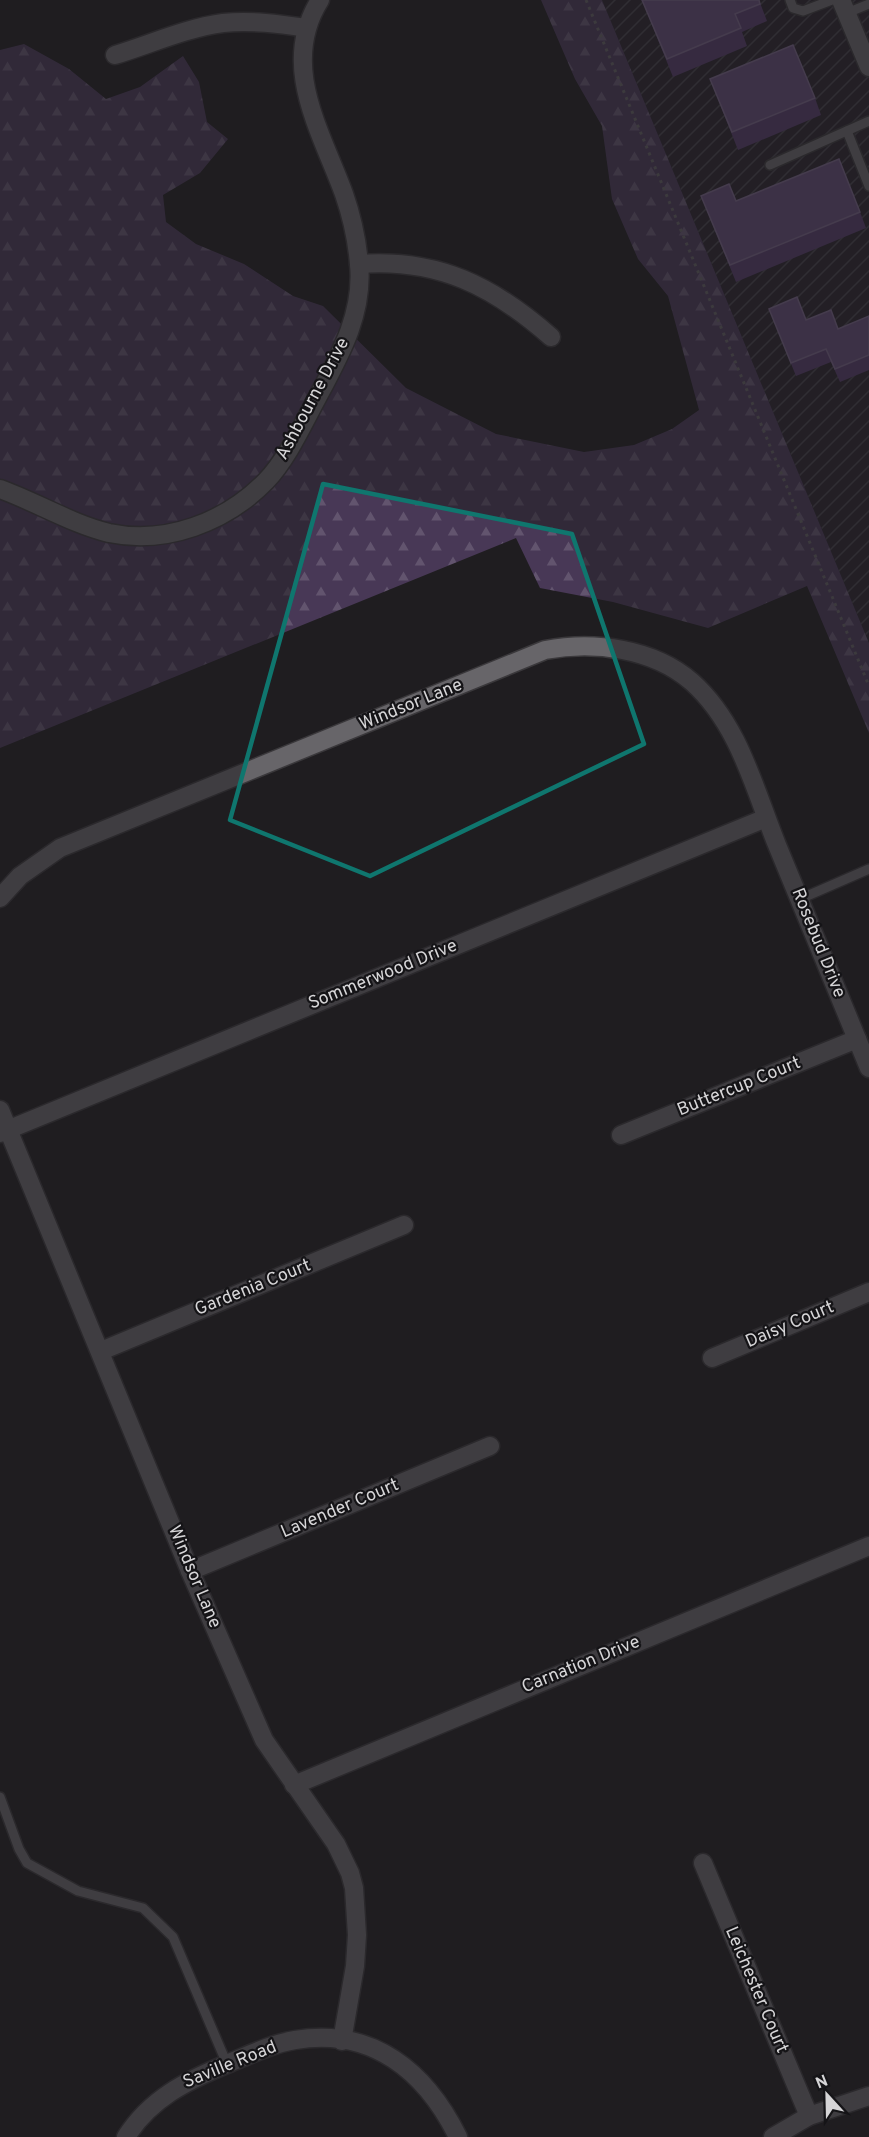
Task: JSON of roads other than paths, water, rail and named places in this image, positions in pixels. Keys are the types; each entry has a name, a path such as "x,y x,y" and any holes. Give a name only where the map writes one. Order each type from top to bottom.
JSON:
{"street":[{"name":"Ashbourne Drive","path":"0,489 93,527 132,536 154,536 184,530 233,509 267,480 279,463 340,355 357,305 360,264 356,236 346,200 309,108 303,71 307,28 320,0"},
{"path":"844,7 869,67"},
{"path":"115,55 176,34 222,23 278,23 307,28"},
{"path":"360,264 408,264 458,277 486,288 522,312 551,337"},
{"name":"Windsor Lane","path":"0,898 20,876 60,848 545,650 566,646 613,648 648,657 690,680 722,716 736,741 766,818"},
{"name":"Rosebud Drive","path":"766,818 869,1068"},
{"name":"Sommerwood Drive","path":"4,1132 766,818"},
{"name":"Buttercup Court","path":"621,1135 857,1039"},
{"name":"Windsor Lane","path":"0,1110 4,1132 101,1351 190,1571 264,1740 336,1844 354,1888 357,1920 355,1965 342,2041"},
{"name":"Gardenia Court","path":"101,1351 404,1225"},
{"name":"Daisy Court","path":"712,1358 869,1292"},
{"name":"Lavender Court","path":"190,1571 490,1446"},
{"name":"Carnation Drive","path":"294,1785 869,1546"},
{"name":"Leichester Court","path":"703,1863 809,2116"},
{"name":"Saville Road","path":"126,2137 144,2112 179,2085 273,2045 297,2040 342,2041 387,2055 405,2066 437,2099 458,2137"},
{"path":"773,2137 809,2116 869,2096"}],"lane":[{"path":"790,0 793,9 803,11 832,0"},
{"path":"844,7 869,4"},
{"path":"770,165 869,121"},
{"path":"847,131 869,186"},
{"path":"800,899 869,869"},
{"path":"0,1797 19,1849 27,1863 78,1891 143,1908 173,1937 227,2064"}]}
